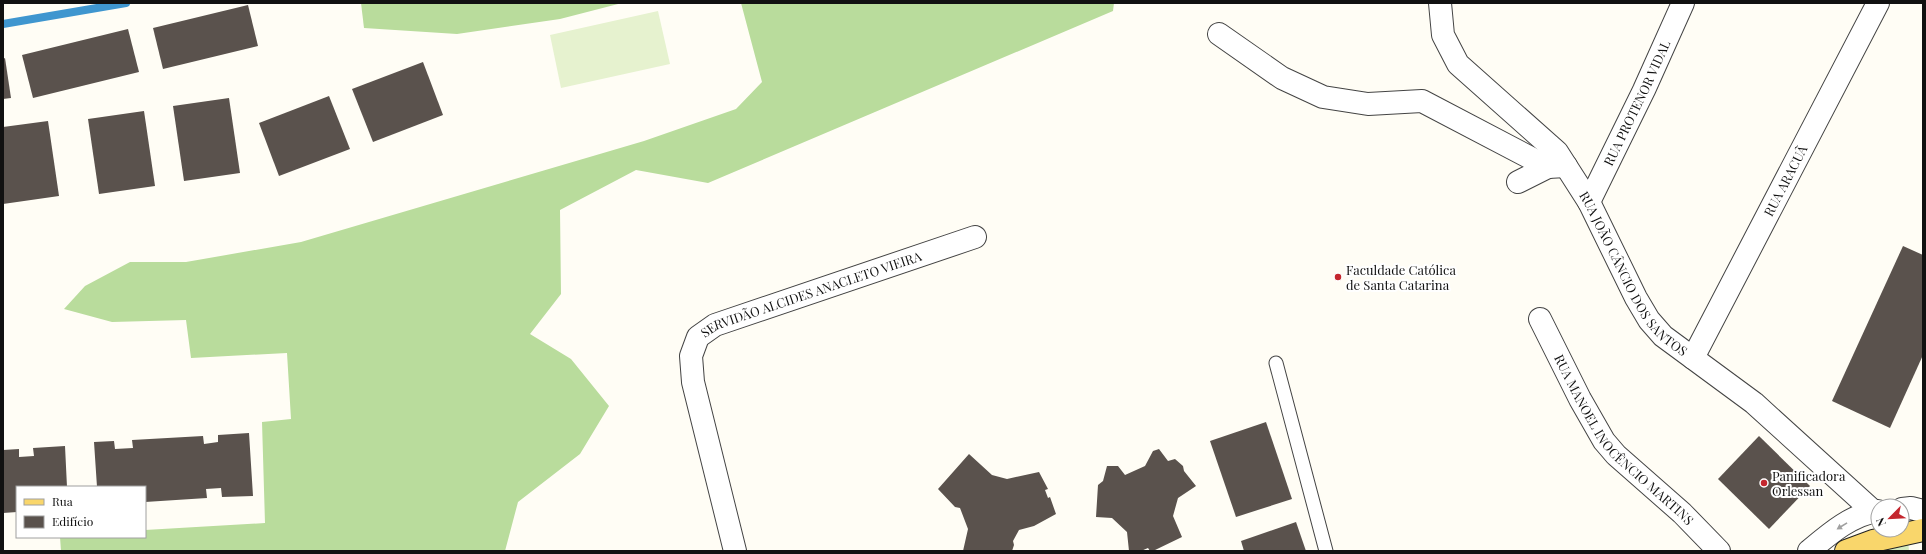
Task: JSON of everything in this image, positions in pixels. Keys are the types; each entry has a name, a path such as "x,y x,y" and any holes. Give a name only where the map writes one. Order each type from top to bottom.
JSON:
{"main road":[{"path":"1846,551 1874,541 1923,530"}],"street":[{"name":"RUA JOÃO CÂNCIO DOS SANTOS","path":"1440,3 1443,35 1458,64 1557,152 1557,167 1589,202 1636,298 1649,320 1663,336 1754,403 1870,506"},
{"name":"RUA PROTENOR VIDAL","path":"1589,202 1641,97 1683,3"},
{"name":"RUA ARACUÃ","path":"1693,358 1878,3"},
{"path":"1219,34 1282,78 1323,96 1368,104 1422,101 1557,167"},
{"path":"1518,182 1557,167"},
{"name":"SERVIDÃO ALCIDES ANACLETO VIEIRA","path":"734,551 693,382 691,356 698,336 716,324 975,237"},
{"name":"RUA MANOEL INOCÊNCIO MARTINS","path":"1540,319 1580,399 1604,441 1632,469 1682,513 1719,551"},
{"path":"1910,508 1923,511"},
{"path":"1808,551 1828,535 1851,520 1870,513"}],"lane":[{"path":"1276,363 1326,551"}],"green space":[{"path":"361,3 622,3 560,19 457,34 364,28"},
{"path":"741,3 1114,3 1113,11 708,183 636,170 560,210 561,294 530,334 571,359 609,406 580,454 518,502 505,551 61,551 60,538 146,538 146,530 265,523 262,422 291,419 287,353 191,358 186,320 112,322 64,309 85,286 130,262 186,262 301,242 644,141 736,109 762,82"},
{"path":"658,11 670,64 561,88 550,35"},
{"path":"1908,540 1909,551 1868,551"}],"building":[{"path":"248,5 258,46 163,69 153,28"},
{"path":"128,29 139,72 33,98 22,55"},
{"path":"5,58 11,98 3,99 3,59"},
{"path":"423,62 443,115 373,142 352,89"},
{"path":"329,96 350,149 279,176 259,123"},
{"path":"229,98 240,173 184,181 173,106"},
{"path":"144,111 155,186 99,194 88,119"},
{"path":"48,121 59,196 3,204 3,127"},
{"path":"1903,246 1923,255 1923,355 1890,428 1832,401"},
{"path":"1266,422 1292,499 1236,517 1210,441"},
{"path":"249,433 253,496 222,497 221,488 206,489 207,498 146,502 146,486 97,486 94,442 114,441 115,449 133,448 132,440 203,436 204,444 218,442 218,435"},
{"name":"Panificadora Orlessan","path":"1759,436 1810,486 1769,529 1718,479"},
{"path":"65,446 67,486 16,486 16,512 3,513 3,450 19,449 19,457 34,456 33,448"},
{"path":"1159,449 1168,461 1175,459 1183,466 1184,471 1196,486 1178,498 1173,516 1182,537 1153,551 1150,551 1148,548 1141,551 1129,551 1127,532 1112,518 1096,517 1098,485 1103,481 1107,466 1118,466 1125,475 1145,466 1153,451"},
{"path":"969,454 992,475 1007,479 1039,472 1048,489 1045,490 1048,498 1050,497 1056,514 1034,526 1019,530 1013,541 1014,545 1012,551 963,551 968,529 960,508 955,507 938,489"},
{"path":"1296,522 1306,551 1244,551 1241,541"}],"waterway":[{"path":"3,24 126,3"}],"place":[{"name":"Faculdade Católica de Santa Catarina","path":"1338,277"},
{"name":"Panificadora Orlessan","path":"1764,483"}]}
